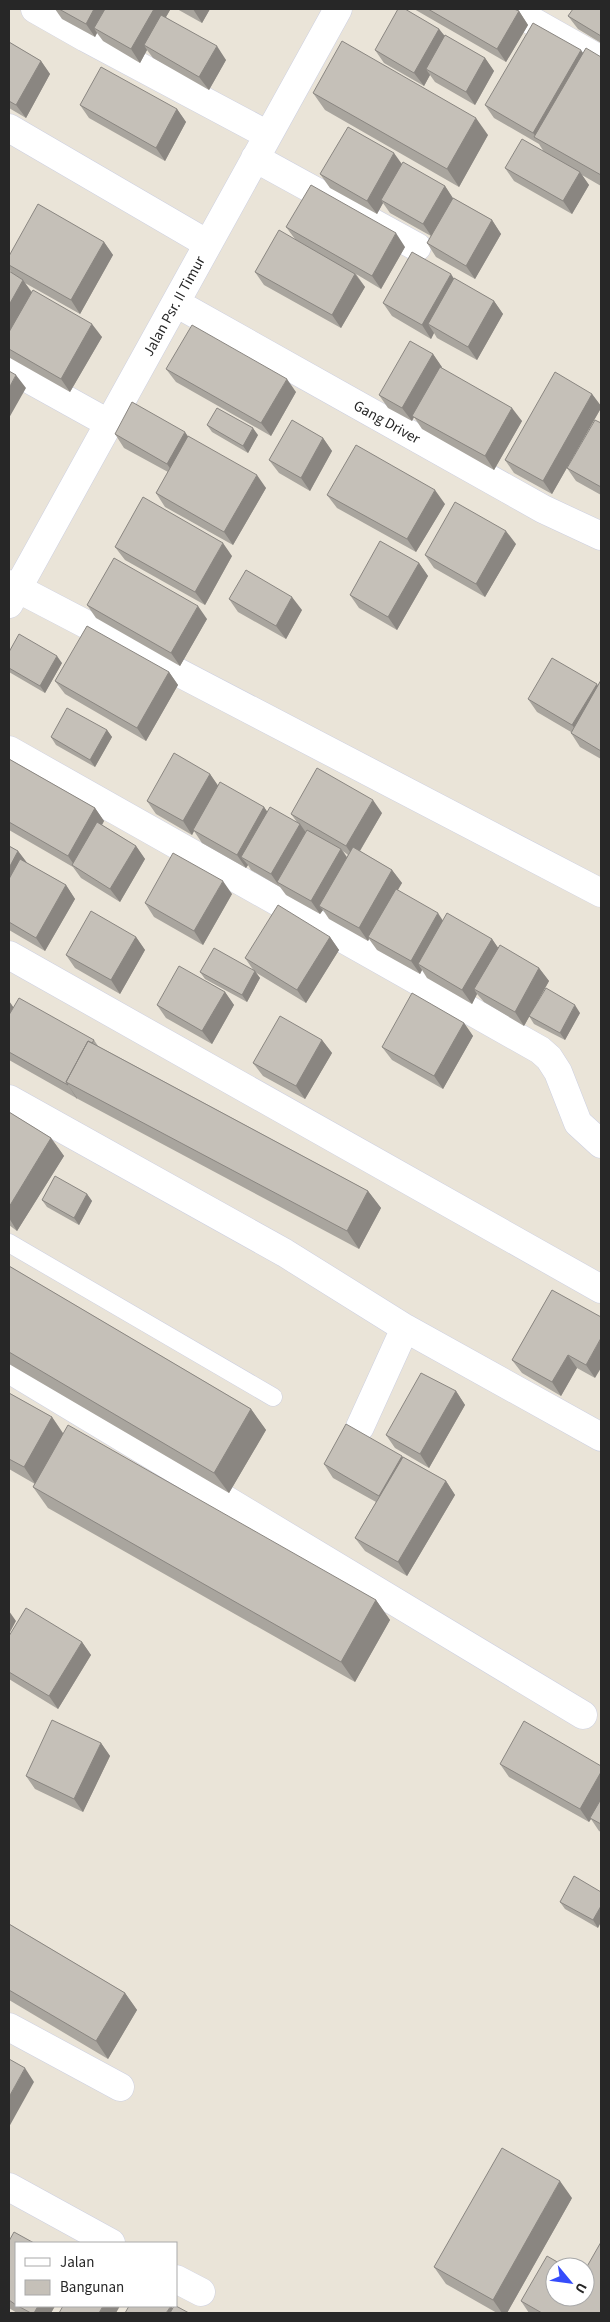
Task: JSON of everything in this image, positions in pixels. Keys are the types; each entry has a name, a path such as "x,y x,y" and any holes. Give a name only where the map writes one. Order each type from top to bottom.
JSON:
{"street":[{"path":"35,9 268,135"},
{"name":"Jalan Psr. II Timur","path":"12,592 176,302 336,9"},
{"path":"511,9 601,60"},
{"path":"9,128 208,244"},
{"path":"254,158 417,246"},
{"name":"Gang Driver","path":"176,302 543,509 601,536"},
{"path":"9,368 108,423"},
{"path":"12,592 601,894"},
{"path":"9,750 540,1050 549,1058 558,1072 578,1122 601,1144"},
{"path":"9,955 601,1289"},
{"path":"9,1099 285,1253 405,1328 601,1437"},
{"path":"360,1427 405,1328"},
{"path":"9,1368 583,1716"},
{"path":"9,2027 120,2086"},
{"path":"9,2187 109,2242"},
{"path":"178,2280 201,2292"}],"lane":[{"path":"9,1243 274,1397"}],"building":[{"path":"59,9 94,9 86,24"},
{"path":"105,9 154,9 131,49 94,28"},
{"path":"398,9 405,9 439,29 414,73 375,50"},
{"path":"428,9 514,9 519,11 497,49"},
{"path":"573,9 601,9 601,36 568,16"},
{"path":"161,15 217,46 199,77 144,45"},
{"path":"533,23 581,50 533,133 485,105"},
{"path":"445,35 485,58 466,92 426,69"},
{"path":"342,41 476,118 447,169 313,93"},
{"path":"9,42 41,61 16,105 9,101"},
{"path":"586,48 601,57 601,175 534,137"},
{"path":"101,67 177,109 156,148 80,105"},
{"path":"348,127 394,153 367,201 320,174"},
{"path":"522,139 580,172 563,201 505,168"},
{"path":"403,162 445,186 423,224 381,200"},
{"path":"311,185 396,233 372,276 286,227"},
{"path":"453,198 492,220 466,266 427,243"},
{"path":"38,204 104,242 71,300 9,265 9,256"},
{"path":"279,230 355,274 332,315 255,272"},
{"path":"412,252 451,274 422,325 383,303"},
{"path":"9,271 23,280 9,305"},
{"path":"454,278 494,301 468,347 428,324"},
{"path":"33,290 92,324 61,379 9,349 9,332"},
{"path":"192,325 287,379 261,423 166,369"},
{"path":"410,341 433,354 402,408 379,395"},
{"path":"440,367 512,408 485,456 412,416"},
{"path":"9,371 16,375 9,388"},
{"path":"555,372 592,394 543,481 505,460"},
{"path":"132,402 185,432 167,464 115,434"},
{"path":"217,408 253,428 243,446 207,425"},
{"path":"292,420 323,438 301,478 269,460"},
{"path":"595,420 601,423 601,487 567,468"},
{"path":"188,436 257,475 224,532 156,493"},
{"path":"356,445 435,490 407,539 327,495"},
{"path":"143,497 223,543 195,592 115,547"},
{"path":"455,502 506,531 476,584 425,555"},
{"path":"380,541 419,563 388,617 350,595"},
{"path":"114,558 198,606 171,653 87,605"},
{"path":"246,570 292,597 276,626 229,599"},
{"path":"87,626 169,672 137,728 55,681"},
{"path":"19,634 57,656 40,686 9,668 9,652"},
{"path":"552,658 597,684 572,725 528,699"},
{"path":"601,680 601,751 571,733"},
{"path":"67,708 107,730 90,760 51,737"},
{"path":"174,753 210,774 183,821 147,801"},
{"path":"9,759 95,808 68,856 9,822"},
{"path":"317,768 373,800 346,846 291,814"},
{"path":"220,782 264,807 237,855 193,830"},
{"path":"270,807 300,824 271,874 241,857"},
{"path":"97,822 136,846 110,889 72,865"},
{"path":"307,830 341,849 311,901 277,882"},
{"path":"9,846 18,851 9,868"},
{"path":"353,847 392,870 359,928 319,906"},
{"path":"173,853 223,881 194,931 145,903"},
{"path":"20,859 66,885 36,938 9,922 9,879"},
{"path":"396,889 438,913 411,961 368,937"},
{"path":"278,905 330,937 297,990 245,958"},
{"path":"91,911 136,937 111,980 66,955"},
{"path":"447,913 492,939 462,990 418,964"},
{"path":"500,945 539,968 515,1012 474,989"},
{"path":"214,948 255,971 242,995 200,972"},
{"path":"179,966 225,992 202,1031 157,1005"},
{"path":"546,988 575,1005 560,1033 529,1016"},
{"path":"412,993 464,1023 434,1076 382,1047"},
{"path":"19,998 94,1040 92,1043 88,1041 66,1082 68,1085 9,1052 9,1015"},
{"path":"280,1016 322,1040 296,1086 253,1063"},
{"path":"88,1041 368,1191 347,1231 66,1082"},
{"path":"9,1112 51,1138 9,1207"},
{"path":"55,1176 87,1194 74,1218 42,1200"},
{"path":"9,1266 251,1409 214,1473 9,1352"},
{"path":"552,1290 601,1317 601,1338 586,1365 568,1355 552,1382 512,1360"},
{"path":"421,1373 456,1391 420,1454 386,1435"},
{"path":"9,1393 52,1417 24,1467 9,1459"},
{"path":"346,1424 402,1456 379,1496 324,1464"},
{"path":"68,1425 376,1600 341,1662 33,1487"},
{"path":"403,1457 446,1481 398,1562 355,1538"},
{"path":"26,1608 82,1642 49,1696 9,1672 9,1636"},
{"path":"52,1720 101,1743 74,1799 26,1776"},
{"path":"524,1721 601,1766 601,1772 580,1809 500,1764"},
{"path":"601,1799 601,1824 590,1818"},
{"path":"574,1876 601,1892 601,1906 593,1920 560,1902"},
{"path":"9,1924 125,1993 96,2041 9,1990"},
{"path":"9,2059 25,2068 9,2097"},
{"path":"502,2148 560,2181 493,2300 434,2267"},
{"path":"14,2232 32,2242 15,2242 15,2304 9,2300 9,2241"},
{"path":"601,2242 601,2313 542,2313 521,2301 545,2259 545,2307 595,2307 595,2257 592,2257"},
{"path":"20,2307 37,2307 34,2313"},
{"path":"62,2307 102,2307 99,2313 59,2313"},
{"path":"128,2307 170,2307 166,2313 125,2313"},
{"path":"173,2307 178,2307 189,2313 170,2313"}]}
